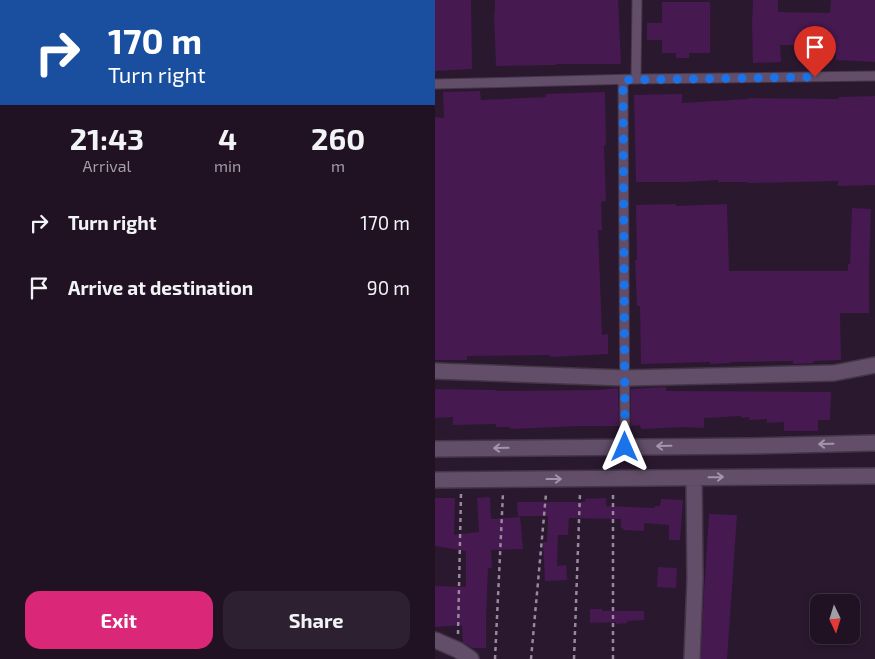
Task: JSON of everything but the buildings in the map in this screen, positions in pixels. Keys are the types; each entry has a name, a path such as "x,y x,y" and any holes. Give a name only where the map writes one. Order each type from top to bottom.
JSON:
{"street":[{"path":"435,371 625,378 834,373 875,365"},
{"path":"435,449 875,443"},
{"path":"435,480 875,476"},
{"path":"692,659 695,578 694,478"},
{"path":"435,640 471,659"}],"lane":[{"path":"636,79 637,0"},
{"path":"435,84 875,76"},
{"path":"623,80 625,447"}],"path":[{"path":"613,478 613,659"},
{"path":"531,659 548,479"},
{"path":"574,659 580,479"},
{"path":"457,650 461,480"},
{"path":"495,659 503,480"}],"route":[{"path":"625,447 623,80 815,77"}]}
